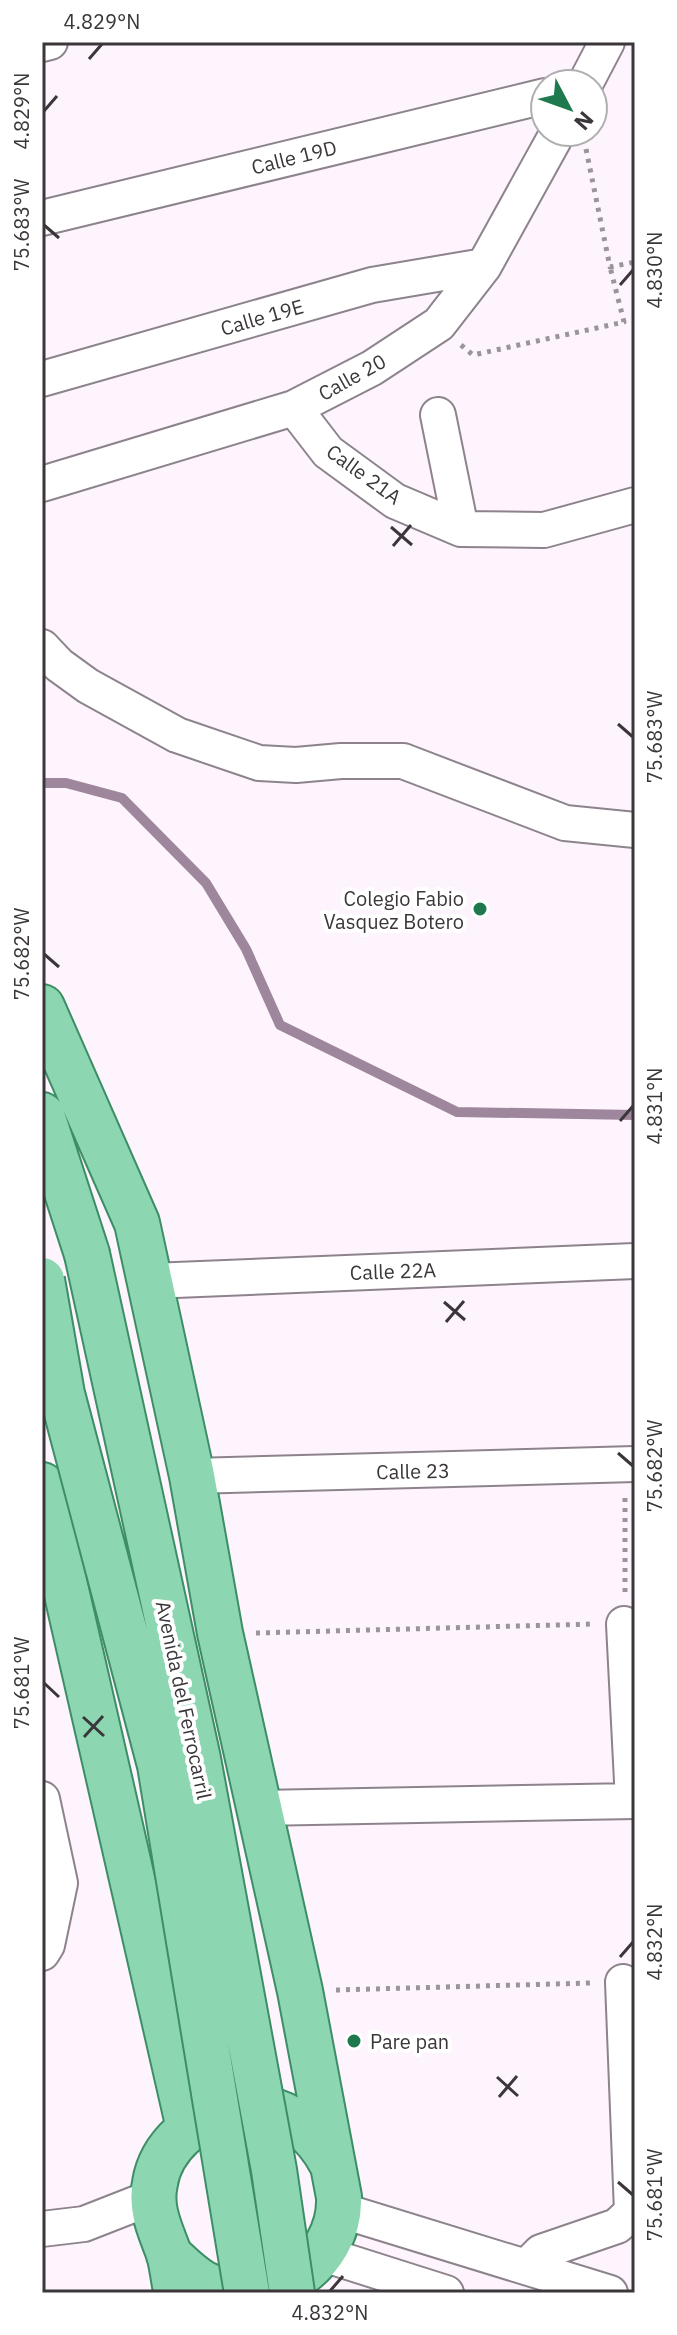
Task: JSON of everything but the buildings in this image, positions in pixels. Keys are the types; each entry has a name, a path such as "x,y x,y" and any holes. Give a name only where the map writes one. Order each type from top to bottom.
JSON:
{"main road":[{"path":"42,1007 137,1223 192,1476 220,1633 300,1991 331,2162 337,2179 340,2210 312,2276 295,2279 273,2289 250,2293 227,2291 205,2284 185,2270 165,2246 155,2181 163,2159 189,2128 204,2117 241,2107 269,2110 295,2120 310,2132 331,2162"},
{"name":"Avenida del Ferrocarril","path":"42,1115 87,1254 198,1759 274,2170 312,2276"},
{"name":"Avenida del Ferrocarril","path":"42,1280 62,1394 160,1765 247,2293"},
{"path":"42,1485 189,2128"}],"street":[{"path":"42,44 50,42"},
{"path":"593,68 607,42"},
{"name":"Calle 19D","path":"42,218 529,100"},
{"name":"Calle 20","path":"42,484 294,408 372,368 439,324 484,266 566,148"},
{"name":"Calle 19E","path":"42,379 372,285 484,266"},
{"name":"Calle 21A","path":"294,408 328,452 395,501 461,529 544,530 635,505"},
{"path":"438,415 461,529"},
{"path":"42,647 59,665 88,686 177,735 259,763 296,765 403,761 565,823 635,830"},
{"name":"Calle 22A","path":"151,1281 635,1261"},
{"name":"Calle 23","path":"192,1476 630,1465"},
{"path":"259,1808 634,1801 624,1624"},
{"path":"42,1799 60,1883 47,1945 42,1953"},
{"path":"526,2267 541,2252 617,2226 632,2212 623,1982"},
{"path":"340,2210 610,2293"},
{"path":"42,2229 84,2224 165,2246"},
{"path":"312,2276 446,2293"}],"path":[{"path":"439,324 473,355 624,322 574,148"},
{"path":"610,267 635,262"},
{"path":"220,1633 624,1624 630,1465"},
{"path":"300,1991 623,1982"}],"waterway":[{"path":"42,783 66,783 122,798 206,883 246,949 280,1025 457,1112 635,1115"}],"place":[{"name":"Colegio Fabio Vasquez Botero","path":"480,909"},
{"name":"Pare pan","path":"354,2041"}]}
